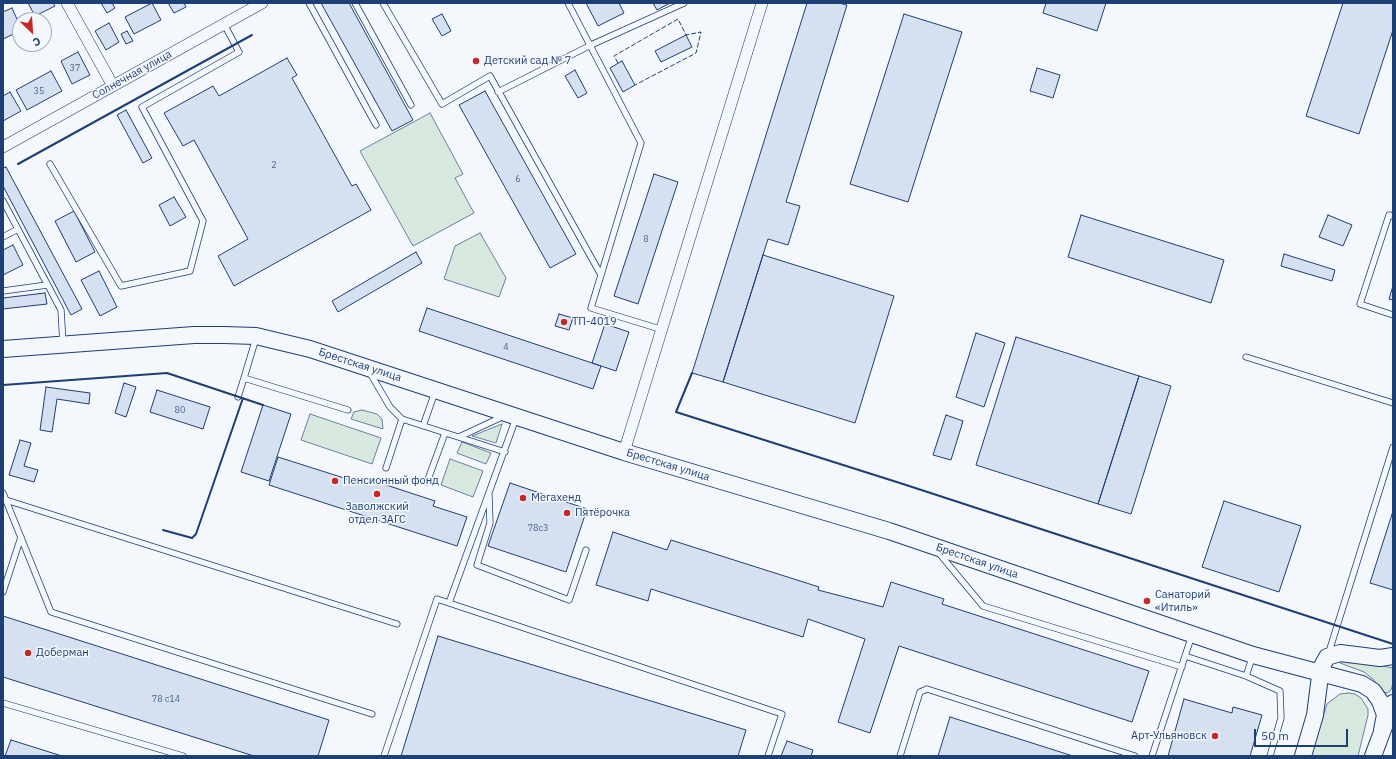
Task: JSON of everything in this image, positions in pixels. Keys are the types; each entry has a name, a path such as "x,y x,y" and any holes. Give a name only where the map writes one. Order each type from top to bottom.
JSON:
{"street":[{"path":"67,3 113,86"},
{"name":"Солнечная улица","path":"3,147 262,3"},
{"path":"624,452 660,329 762,3"},
{"name":"Брестская улица","path":"3,349 194,335 256,336 310,349 624,452 889,530 1253,655 1362,684 1373,691 1380,701 1385,715 1382,730"},
{"path":"1303,756 1315,715 1320,673 1324,662 1328,657 1340,653 1380,658 1393,656"},
{"path":"1373,756 1393,702"}],"lane":[{"path":"309,3 376,125"},
{"path":"356,3 411,105"},
{"path":"383,3 442,104 490,76 601,275"},
{"path":"568,3 641,143 591,308 660,329"},
{"path":"498,92 591,45 684,3"},
{"path":"50,164 121,286 190,271 204,221 142,107 239,52 224,24"},
{"path":"3,201 61,310 63,344"},
{"path":"1393,216 1389,215 1360,304 1393,315"},
{"path":"3,237 18,228"},
{"path":"3,291 48,285"},
{"path":"238,397 256,336"},
{"path":"1246,357 1393,403"},
{"path":"367,367 390,407 402,419 505,452"},
{"path":"244,378 348,410"},
{"path":"423,426 435,390"},
{"path":"459,437 513,415"},
{"path":"449,603 505,452 513,415"},
{"path":"386,468 402,419"},
{"path":"427,482 445,433"},
{"path":"1328,657 1393,447"},
{"path":"3,493 51,612 372,714"},
{"path":"489,495 490,523 476,566 569,600 586,550"},
{"path":"6,500 397,624"},
{"path":"3,592 21,537"},
{"path":"933,546 983,606 1182,667"},
{"path":"384,756 437,599 782,714 768,756"},
{"path":"1152,756 1192,635"},
{"path":"1246,676 1253,655"},
{"path":"1185,656 1246,676 1280,691 1281,718 1270,756"},
{"path":"900,756 920,692 927,689 1134,756"},
{"path":"3,703 183,756"}],"shaded area":[{"path":"430,113 463,174 455,178 474,213 413,246 360,151"},
{"path":"480,233 506,278 499,297 444,279 455,246"},
{"path":"362,410 377,414 382,419 383,429 351,419 354,412"},
{"path":"310,414 381,438 372,464 301,440"},
{"path":"502,424 496,443 472,436"},
{"path":"462,442 491,453 486,464 457,453"},
{"path":"450,459 483,471 473,497 441,485"},
{"path":"1341,658 1393,668 1393,683 1391,690 1387,693 1383,692 1373,679 1364,672 1340,663 1339,661"},
{"path":"1340,694 1355,694 1361,698 1368,709 1368,715 1358,756 1311,756 1327,704"}],"building":[{"path":"28,3 53,3 55,6 43,12 33,12"},
{"path":"101,3 112,3 115,8 107,13"},
{"path":"152,3 161,20 134,34 125,17"},
{"path":"168,3 184,3 186,7 174,13"},
{"path":"321,3 349,3 413,120 392,131"},
{"path":"586,3 619,3 624,13 598,26"},
{"path":"653,3 670,3 657,10"},
{"path":"807,3 839,3 847,5 786,202 800,206 788,245 768,239 723,382 692,373"},
{"path":"1046,3 1106,3 1097,31 1043,13"},
{"path":"1343,3 1393,3 1393,30 1359,134 1306,116"},
{"path":"12,8 14,12 12,12 12,35 3,39 3,12"},
{"path":"442,14 451,31 442,36 432,19"},
{"path":"904,14 962,32 908,202 850,184"},
{"path":"109,23 119,42 106,50 95,31"},
{"path":"127,31 133,41 126,44 121,34"},
{"path":"686,35 692,47 661,62 655,51"},
{"path":"78,52 90,75 72,84 61,61"},
{"path":"287,58 297,75 292,78 352,186 356,184 371,210 234,286 218,256 248,239 194,140 183,146 164,113 213,86 219,96"},
{"path":"622,61 635,85 623,92 610,68"},
{"path":"1037,68 1060,75 1053,98 1030,91"},
{"path":"575,70 587,93 578,98 565,76"},
{"path":"51,71 62,91 27,110 16,90"},
{"path":"485,91 576,254 550,268 459,105"},
{"path":"10,92 21,111 3,121 3,96"},
{"path":"126,110 152,158 143,163 117,115"},
{"path":"6,167 82,309 71,315 3,186 3,168"},
{"path":"654,174 678,182 638,304 614,296"},
{"path":"174,197 186,217 170,226 159,205"},
{"path":"74,211 95,252 76,262 55,221"},
{"path":"1081,215 1224,260 1211,303 1068,257"},
{"path":"1328,215 1352,225 1343,246 1319,237"},
{"path":"13,245 23,265 3,275 3,250"},
{"path":"416,252 422,263 338,312 332,301"},
{"path":"1284,254 1335,270 1332,281 1281,266"},
{"path":"763,255 894,296 855,423 723,382"},
{"path":"99,271 117,307 100,316 81,280"},
{"path":"1393,286 1393,300 1389,299"},
{"path":"45,293 47,304 3,309 3,298"},
{"path":"427,308 601,366 593,389 419,331"},
{"name":"ТП-4019","path":"559,314 573,318 569,330 555,326"},
{"path":"605,324 629,332 616,371 592,363"},
{"path":"976,333 1005,343 984,407 956,397"},
{"path":"1016,337 1139,376 1098,504 976,465"},
{"path":"1139,376 1171,386 1131,514 1098,504"},
{"path":"124,383 136,387 126,417 115,413"},
{"path":"46,387 90,393 89,404 57,399 52,432 40,430"},
{"path":"157,390 210,407 203,429 150,412"},
{"path":"263,405 291,414 269,481 241,472"},
{"path":"946,415 963,421 951,460 933,455"},
{"path":"20,440 31,443 24,466 38,470 34,482 9,475"},
{"path":"278,457 366,485 368,479 435,501 433,506 467,517 457,546 269,485"},
{"path":"510,483 587,509 566,572 488,546"},
{"path":"1224,501 1301,526 1279,592 1202,567"},
{"path":"1393,511 1393,590 1370,583"},
{"path":"613,532 667,550 671,540 819,587 818,590 883,607 891,582 944,599 942,604 1149,671 1132,722 899,646 870,733 838,722 865,639 808,619 803,637 651,589 648,601 596,585"},
{"path":"3,616 329,720 318,756 254,756 3,677"},
{"path":"438,636 746,730 738,756 401,756"},
{"name":"Арт-Ульяновск","path":"1184,699 1232,713 1233,707 1262,715 1250,756 1168,756"},
{"path":"950,717 1073,756 938,756"},
{"path":"11,740 62,756 5,756"},
{"path":"787,741 813,750 811,756 781,756"}],"fence":[{"path":"618,63 614,56 678,19 686,35 701,32 696,53 635,85"}],"wall":[{"path":"18,164 252,35"},
{"path":"3,385 167,373 263,405"},
{"path":"692,373 676,412 903,484 1393,644"},
{"path":"163,530 192,538 196,534 243,398"}],"place":[{"name":"Детский сад № 7","path":"476,61"},
{"name":"ТП-4019","path":"564,322"},
{"name":"Пенсионный фонд","path":"335,481"},
{"name":"Заволжский отдел ЗАГС","path":"377,494"},
{"name":"Мегахенд","path":"523,498"},
{"name":"Пятёрочка","path":"567,513"},
{"name":"Санаторий «Итиль»","path":"1147,601"},
{"name":"Доберман","path":"28,653"},
{"name":"Арт-Ульяновск","path":"1215,736"}]}
